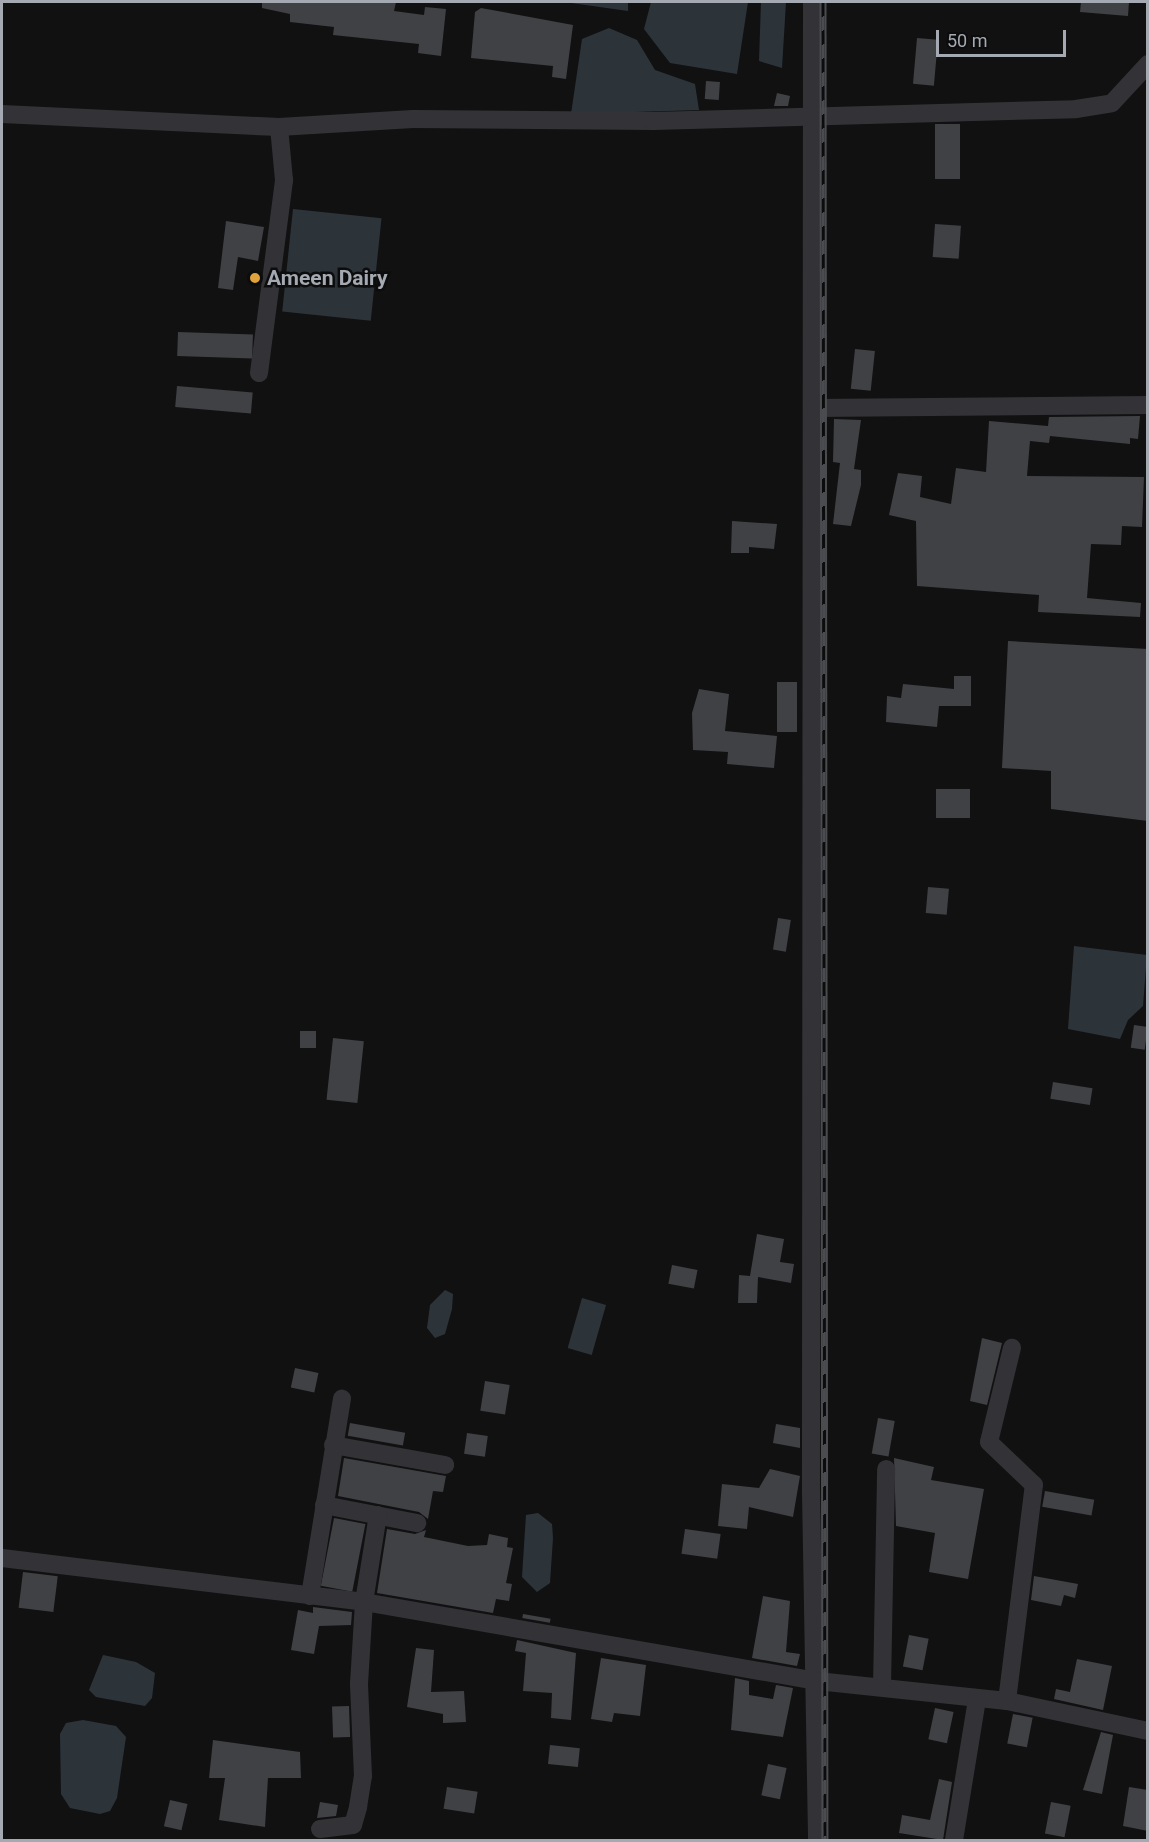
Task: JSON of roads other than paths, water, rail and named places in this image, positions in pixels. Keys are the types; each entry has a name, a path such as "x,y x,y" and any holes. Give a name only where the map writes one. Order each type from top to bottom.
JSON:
{"street":[{"path":"812,2 814,408 811,1492 817,1681 817,1840"},
{"path":"2,114 279,127 413,119 813,117 1095,108 1112,103 1148,64"},
{"path":"259,373 284,180 279,127"},
{"path":"814,408 1148,405"},
{"path":"1007,1701 1034,1485 989,1442 1012,1348"},
{"path":"310,1596 342,1399"},
{"path":"333,1445 445,1465"},
{"path":"882,1686 886,1469"},
{"path":"324,1505 417,1523"},
{"path":"320,1829 353,1825 358,1807 363,1776 359,1684 364,1602 378,1515"},
{"path":"2,1557 364,1602 817,1681 882,1686 1007,1701 1148,1731"},
{"path":"954,1840 977,1699"}],"railway":[{"path":"823,2 825,1840"}],"place":[{"name":"Ameen Dairy","path":"255,278"}]}
